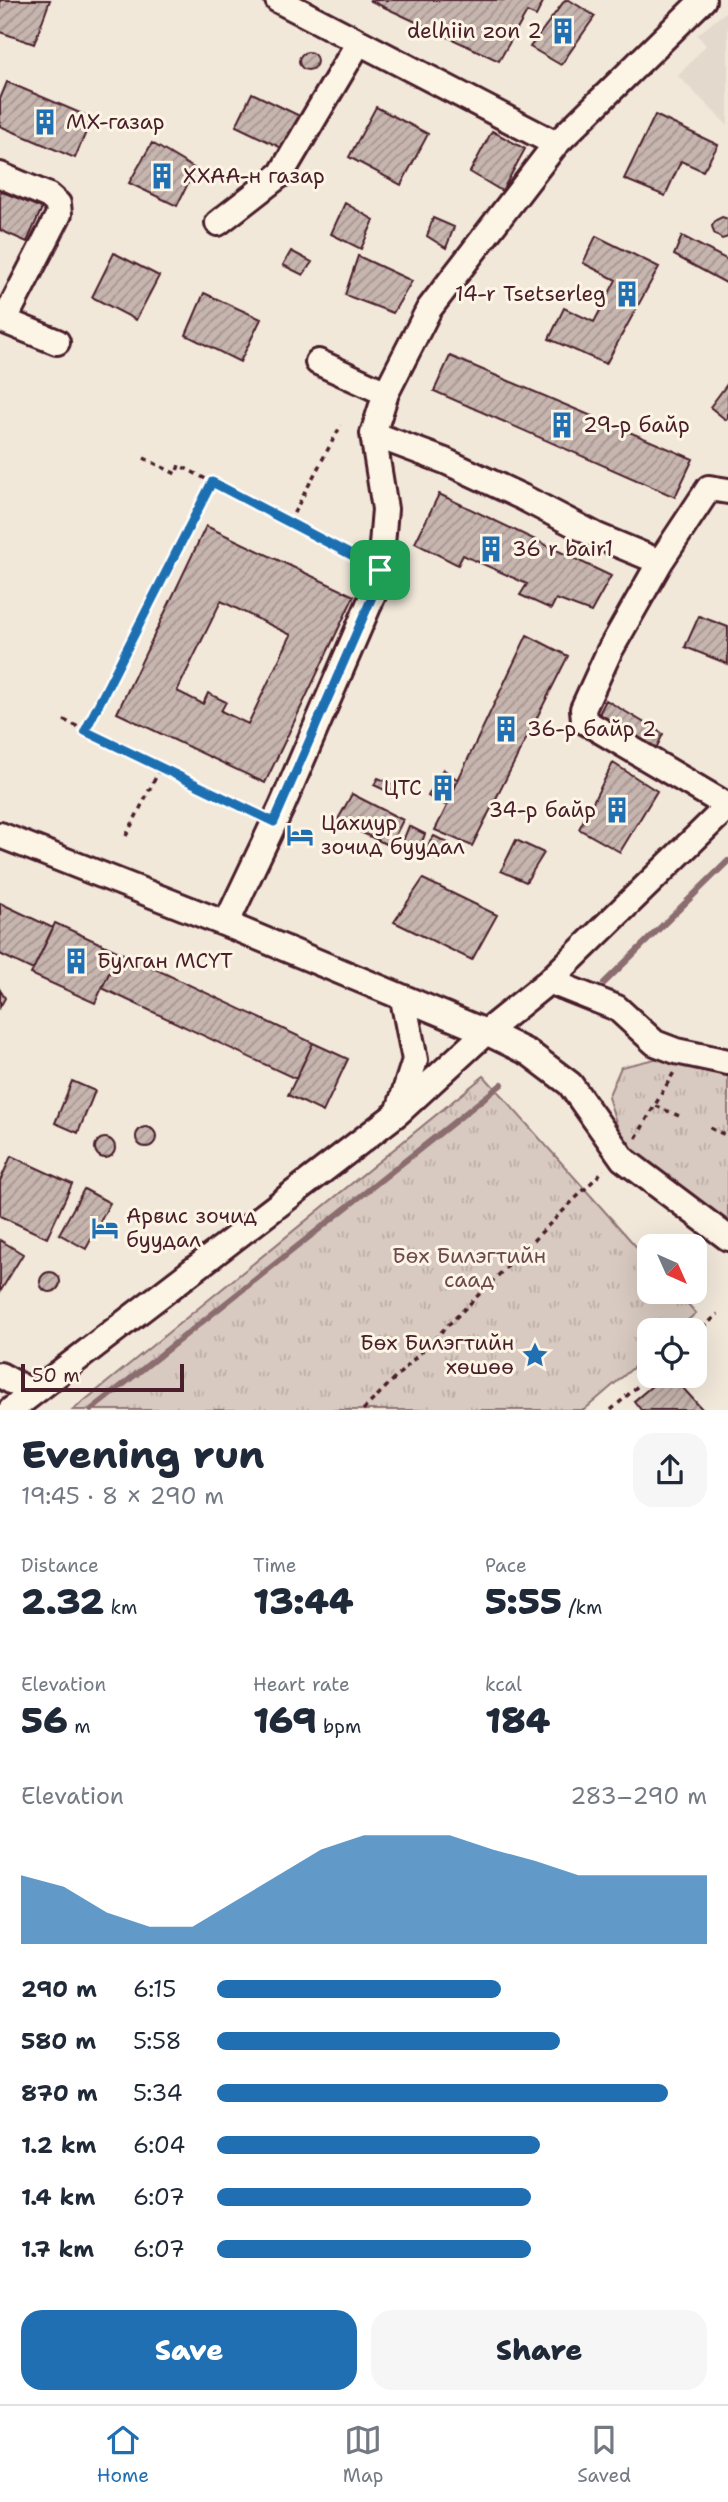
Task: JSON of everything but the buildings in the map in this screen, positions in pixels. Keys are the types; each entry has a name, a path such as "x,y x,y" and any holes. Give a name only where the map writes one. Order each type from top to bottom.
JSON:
{"street":[{"path":"278,0 556,144"},
{"path":"226,924 274,822 379,581 385,509 373,434 386,393 429,309 556,144 703,0"},
{"path":"218,223 281,174 359,41"},
{"path":"0,175 49,196 58,204 59,214 2,320 57,342"},
{"path":"318,362 386,393"},
{"path":"373,434 445,461 595,535 660,562"},
{"path":"11,1410 398,1112 486,1032 549,981 728,806 584,721 583,709 609,652 660,562 709,488 728,491"},
{"path":"0,835 226,924 486,1032 528,1053 570,1084 623,1159 728,1238"},
{"path":"549,981 617,1008 655,1043 728,1062"},
{"path":"398,1112 415,1060 403,999"},
{"path":"0,1375 33,1393"}],"path":[{"path":"289,522 341,425"},
{"path":"144,458 176,474 179,465 380,570"},
{"path":"85,731 212,482"},
{"path":"64,720 160,769 274,822"},
{"path":"126,836 160,769"},
{"path":"362,1410 599,1174 623,1159 656,1106 684,1052"},
{"path":"656,1106 679,1116"},
{"path":"710,1128 728,1136"},
{"path":"707,1324 718,1314"},
{"path":"611,1410 637,1387"}],"shaded area":[{"path":"728,10 728,126 678,76 706,45 697,35"}],"green space":[{"path":"684,1052 728,1069 728,1223 628,1160 608,1097 621,1067"},
{"name":"Бөх Билэгтийн саад","path":"484,1076 637,1248 637,1304 688,1304 696,1313 690,1318 637,1318 637,1364 584,1410 73,1410"}],"waterway":[{"path":"604,983 728,861"},
{"path":"91,1410 502,1084"}],"place":[{"name":"delhiin zon 2","path":"563,31"},
{"name":"МХ-газар","path":"45,122"},
{"name":"ХХАА-н газар","path":"162,176"},
{"name":"14-r Tsetserleg","path":"627,294"},
{"name":"29-р байр","path":"562,425"},
{"name":"36 r bair1","path":"491,549"},
{"name":"36-р байр 2","path":"506,729"},
{"name":"ЦТС","path":"443,788"},
{"name":"34-р байр","path":"617,810"},
{"name":"Цахиур зочид буудал","path":"300,835"},
{"name":"Булган МСҮТ","path":"76,961"},
{"name":"Арвис зочид буудал","path":"105,1228"},
{"name":"Бөх Билэгтийн хөшөө","path":"535,1355"}],"route":[{"path":"212,482 380,570 379,581 274,822 85,731 212,482"}]}
